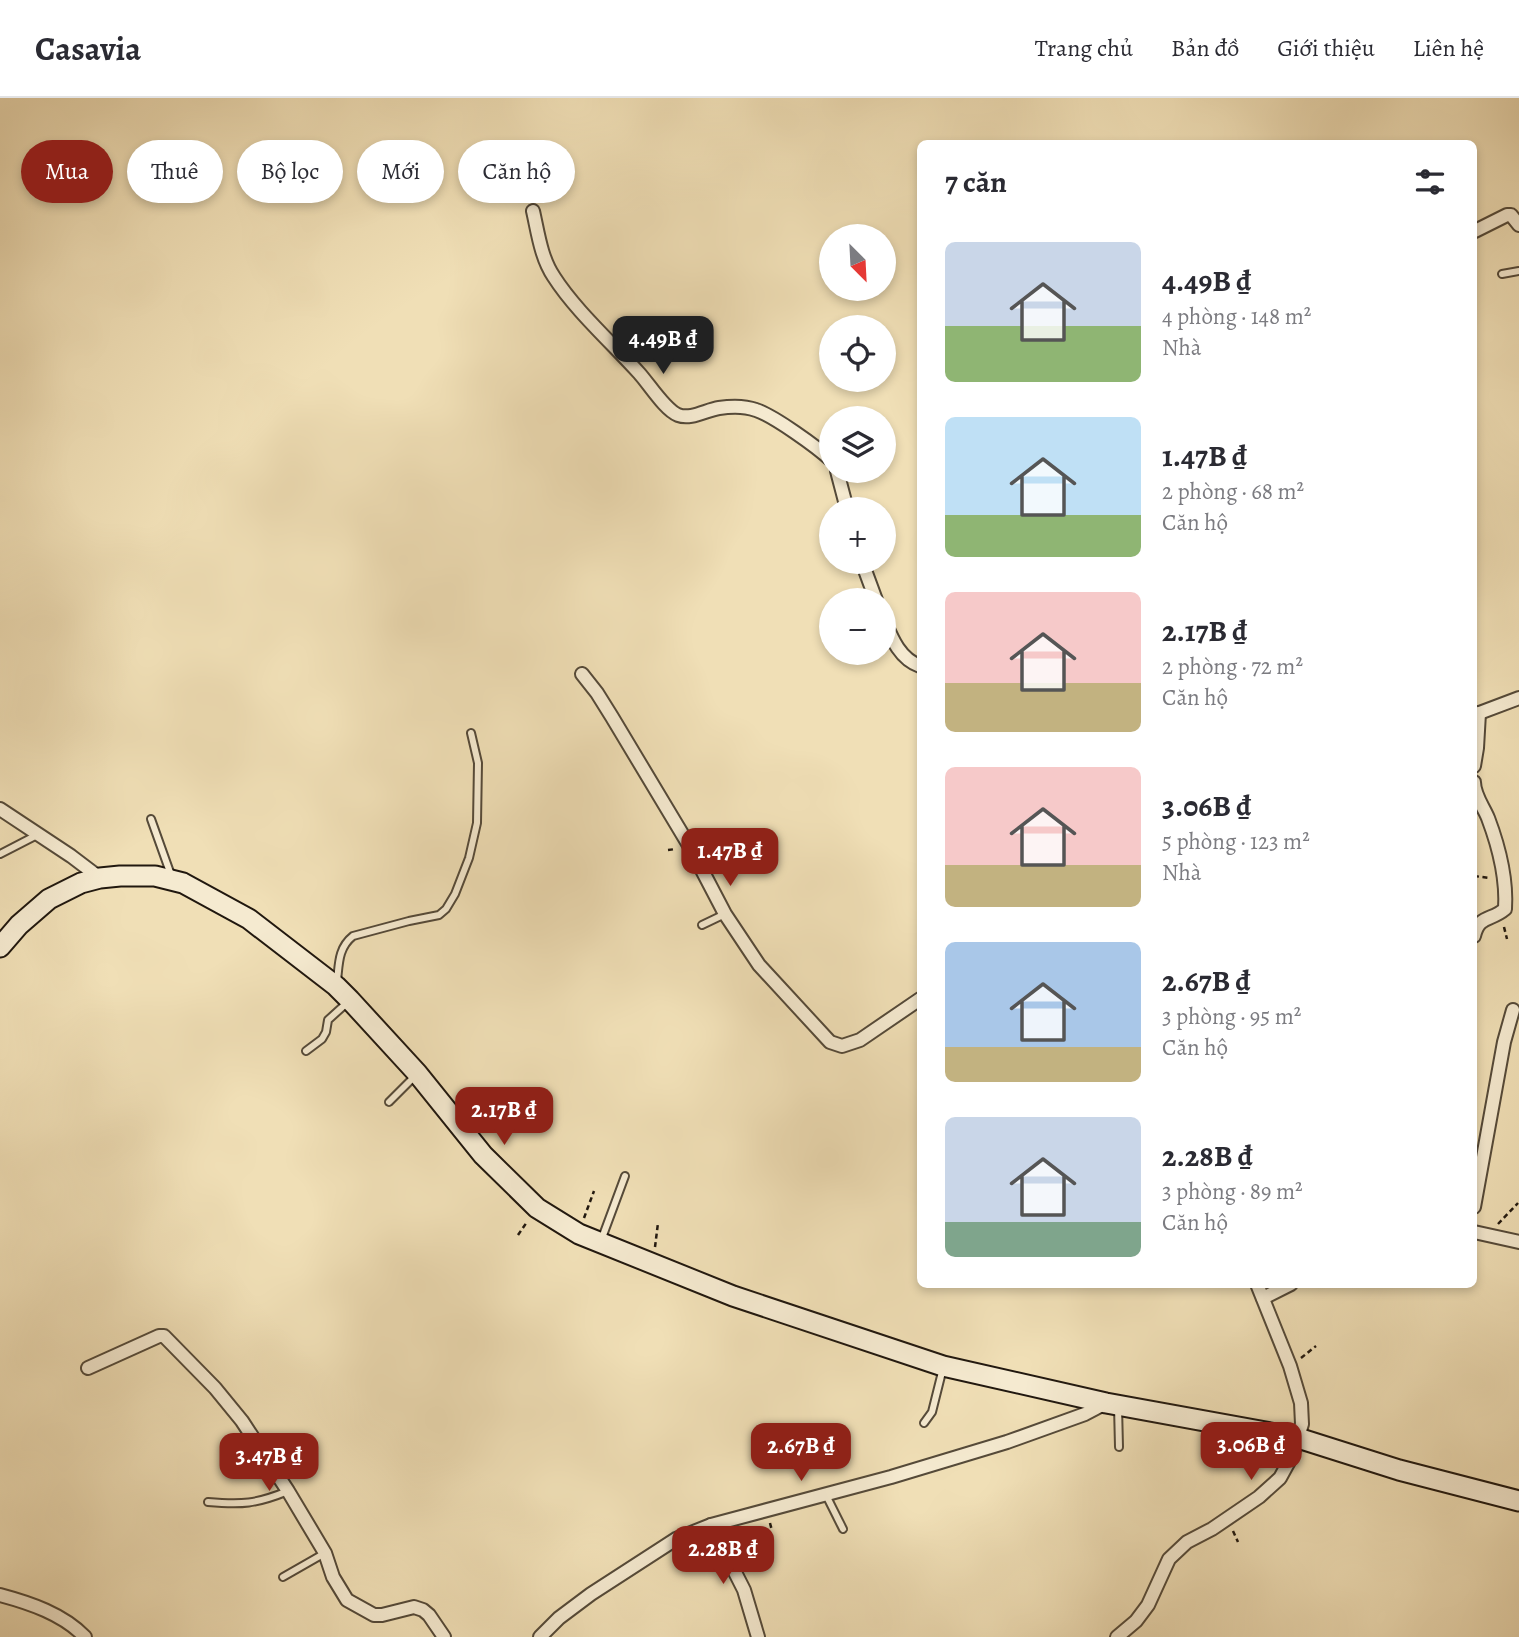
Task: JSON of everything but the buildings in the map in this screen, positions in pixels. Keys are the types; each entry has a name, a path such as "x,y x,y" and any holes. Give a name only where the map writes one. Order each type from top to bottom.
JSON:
{"street":[{"path":"533,211 544,257 552,276 673,412 689,417 719,408 743,407 757,410 819,452"},
{"path":"1477,230 1507,215 1511,215 1519,225"},
{"path":"896,644 904,656 917,665"},
{"path":"582,674 619,729 690,847 725,914 759,965 830,1042 842,1046 860,1040 917,1001"},
{"path":"1477,714 1519,698"},
{"path":"1477,794 1501,855 1506,901 1505,909 1477,925"},
{"path":"0,809 100,878"},
{"path":"0,947 19,925 50,899 82,883 120,876 155,876 183,883 249,919 343,993 417,1073 483,1155 529,1201 554,1220 600,1244 733,1296 943,1366 1112,1404 1298,1438 1399,1470 1519,1501"},
{"path":"1477,1190 1504,1042 1513,1010"},
{"path":"1477,1232 1519,1242"},
{"path":"1117,1637 1136,1621 1148,1605 1169,1559 1188,1542 1259,1497 1280,1478 1292,1456 1302,1424 1301,1403 1290,1366 1259,1288"},
{"path":"1264,1298 1283,1288"},
{"path":"88,1368 164,1336 215,1388 242,1421 325,1553 347,1600 374,1615 414,1607 423,1610 444,1637"},
{"path":"540,1637 559,1618 591,1594 676,1539 711,1525 891,1477 1007,1442 1112,1404"},
{"path":"711,1525 744,1590 758,1637"},
{"path":"0,1595 58,1616 77,1628 85,1637"}],"lane":[{"path":"1502,274 1519,271"},
{"path":"306,1051 322,1039 328,1020 343,993 340,952 345,942 353,936 439,915 455,894 469,858 477,823 478,763 471,733"},
{"path":"151,819 173,881"},
{"path":"0,854 39,834"},
{"path":"702,925 725,914"},
{"path":"390,1102 417,1073"},
{"path":"600,1244 625,1176"},
{"path":"924,1423 932,1412 943,1366"},
{"path":"1112,1404 1119,1447"},
{"path":"208,1502 239,1504 267,1500 288,1491"},
{"path":"826,1493 843,1529"},
{"path":"283,1577 325,1553"}],"path":[{"path":"579,1234 594,1191"},
{"path":"1488,1234 1518,1203"},
{"path":"653,1264 658,1223"},
{"path":"1290,1366 1315,1346"}]}
